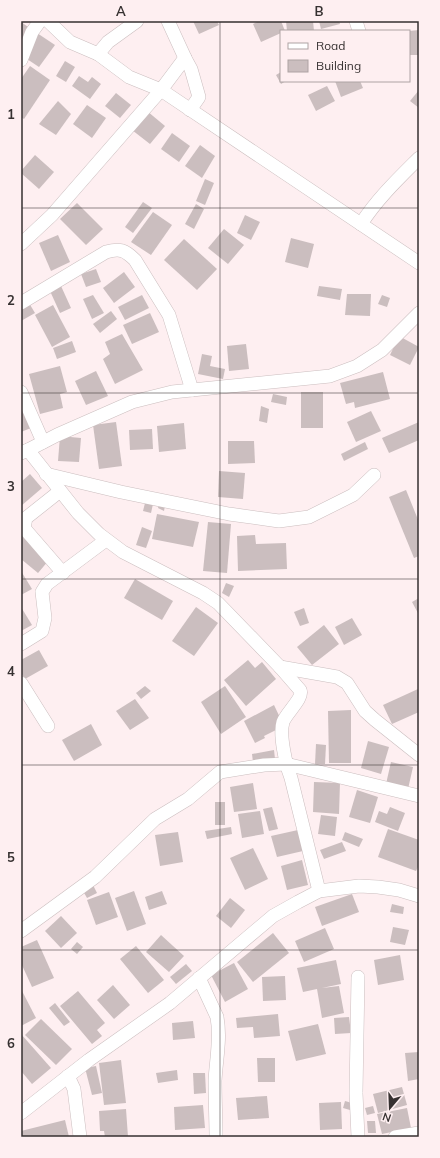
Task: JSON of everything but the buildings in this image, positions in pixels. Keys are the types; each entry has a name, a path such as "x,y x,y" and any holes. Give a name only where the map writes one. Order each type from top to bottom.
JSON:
{"street":[{"path":"21,60 32,32 40,21"},
{"path":"48,21 70,42 98,54 129,77 161,90 419,263"},
{"path":"98,54 108,42 136,21"},
{"path":"168,21 184,58 191,69 199,97 190,110"},
{"path":"21,244 52,215 161,90 184,58"},
{"path":"360,224 385,191 419,158"},
{"path":"21,303 106,252 116,249 128,253 135,260 169,315 192,390"},
{"path":"319,891 291,778 286,764 282,728 283,721 300,697 301,693 280,667 218,603 203,593 123,552 106,540 78,514 46,474 25,451 57,435 132,402 172,392 330,376 357,366 382,350 419,313"},
{"path":"21,392 43,442"},
{"path":"46,474 121,492 229,514 279,521 309,517 353,495 374,475"},
{"path":"60,491 26,518 24,528 63,573"},
{"path":"21,644 42,631 45,618 42,592 47,584 106,540"},
{"path":"280,667 337,677 347,683 365,711 374,720 419,755"},
{"path":"21,683 48,726"},
{"path":"21,931 95,877 155,819 188,800 220,772 264,765 286,764 419,796"},
{"path":"21,1113 68,1076 170,1003 273,916 319,891 358,886 378,887 399,890 419,896"},
{"path":"358,977 356,1093 358,1137"},
{"path":"199,978 217,1017 218,1023 219,1035 215,1081 216,1137"},
{"path":"68,1076 74,1089 80,1137"},
{"path":"395,1137 419,1133"}]}
